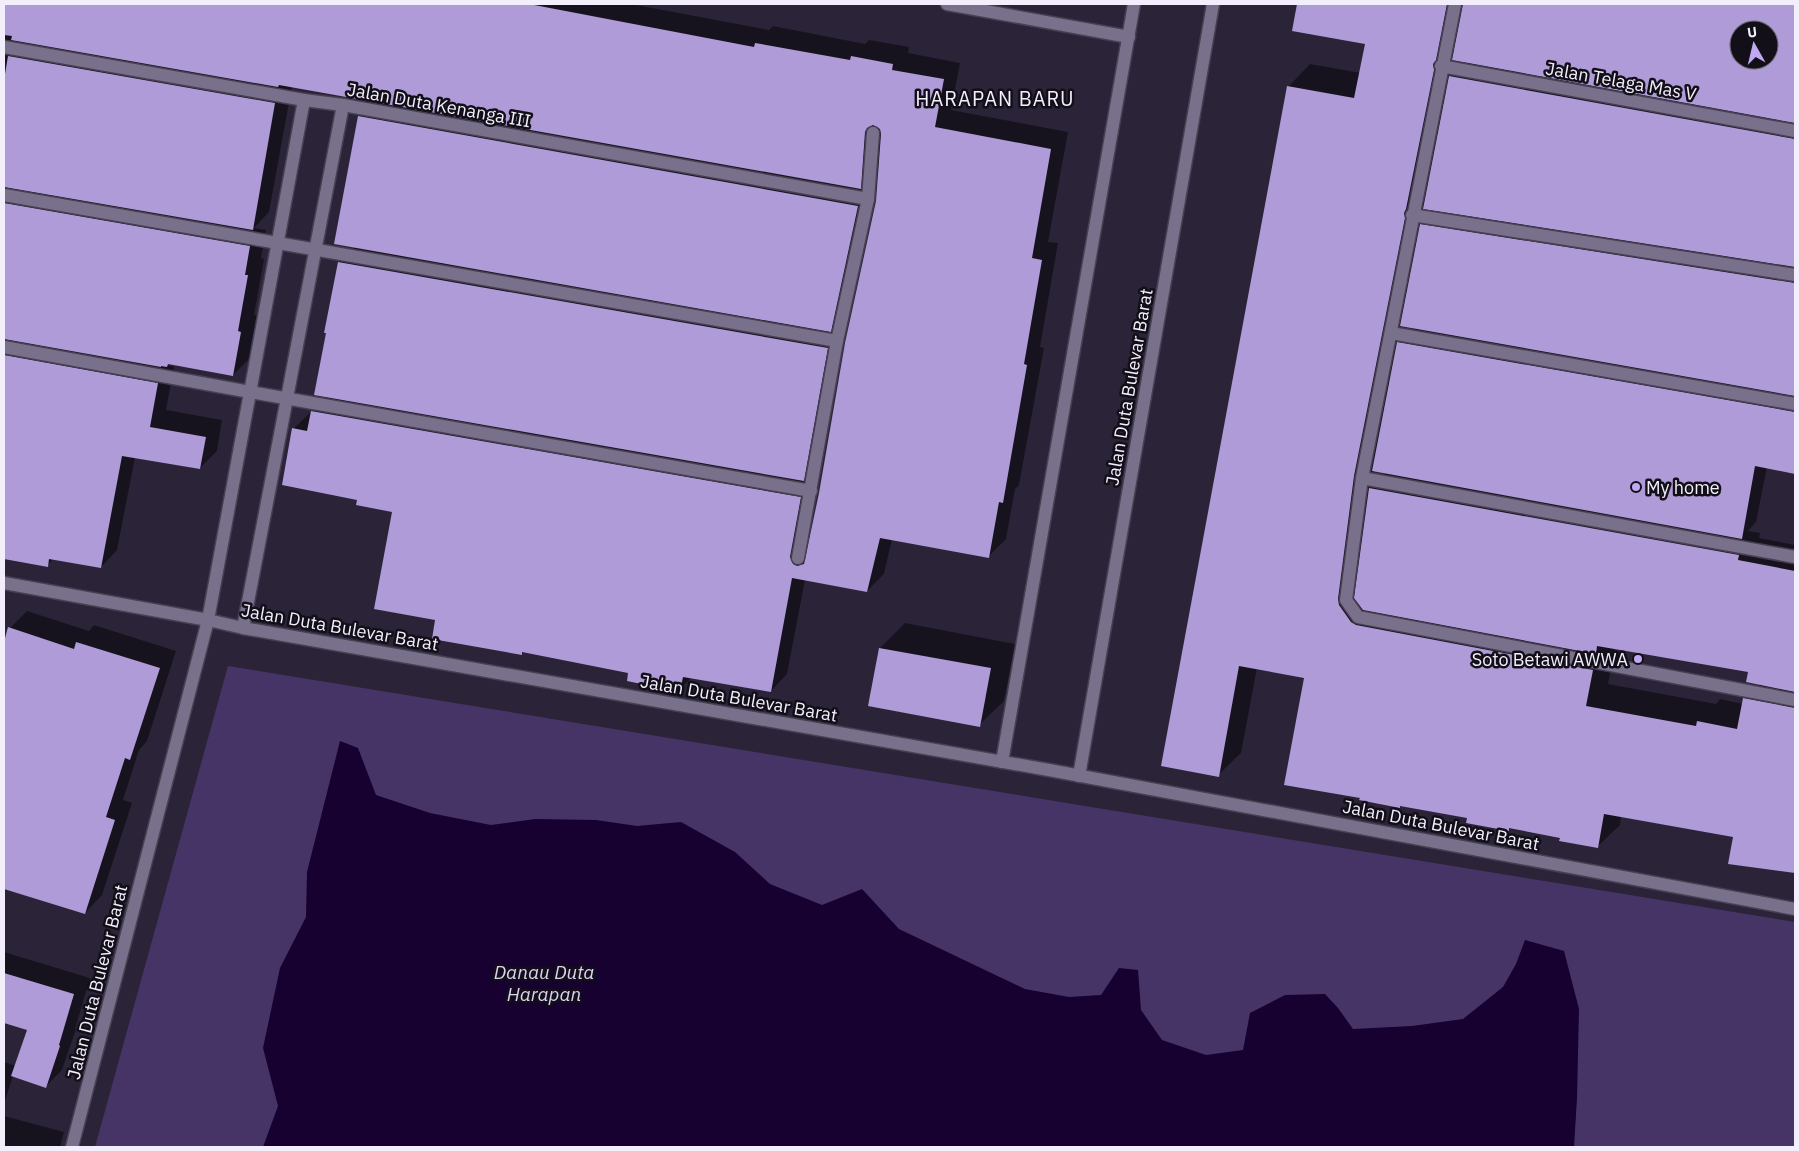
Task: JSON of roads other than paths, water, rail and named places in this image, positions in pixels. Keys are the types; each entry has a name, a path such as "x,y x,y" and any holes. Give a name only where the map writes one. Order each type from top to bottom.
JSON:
{"street":[{"path":"947,4 1128,37"},
{"path":"1002,762 1134,4"},
{"name":"Jalan Duta Bulevar Barat","path":"1079,776 1213,4"},
{"path":"1455,4 1441,66 1362,478 1346,600 1358,617 1795,700"},
{"name":"Jalan Duta Kenanga III","path":"4,47 868,198"},
{"name":"Jalan Telaga Mas V","path":"1441,66 1795,131"},
{"path":"4,582 208,620 304,100"},
{"path":"244,628 343,105"},
{"path":"798,558 837,342 868,198 873,132"},
{"path":"4,195 837,342"},
{"path":"1412,215 1795,275"},
{"path":"1391,333 1795,404"},
{"path":"4,347 811,491"},
{"path":"1362,478 1795,557"},
{"name":"Jalan Duta Bulevar Barat","path":"72,1147 208,620 244,628 1002,762 1795,908"}],"water":[{"name":"Danau Duta Harapan","path":"340,741 358,748 376,795 430,813 491,825 535,819 596,820 637,826 681,822 735,852 770,884 822,905 862,889 899,929 1025,989 1069,997 1101,995 1119,968 1138,970 1141,1010 1162,1040 1206,1055 1243,1050 1250,1013 1285,995 1325,994 1353,1029 1412,1026 1463,1019 1503,987 1516,964 1525,940 1564,951 1579,1009 1574,1147 263,1147 278,1106 263,1048 280,968 306,917 307,872"}],"place":[{"name":"My home","path":"1636,487"},
{"name":"Soto Betawi AWWA","path":"1638,659"}],"district":[{"name":"HARAPAN BARU","path":"995,98"}]}
